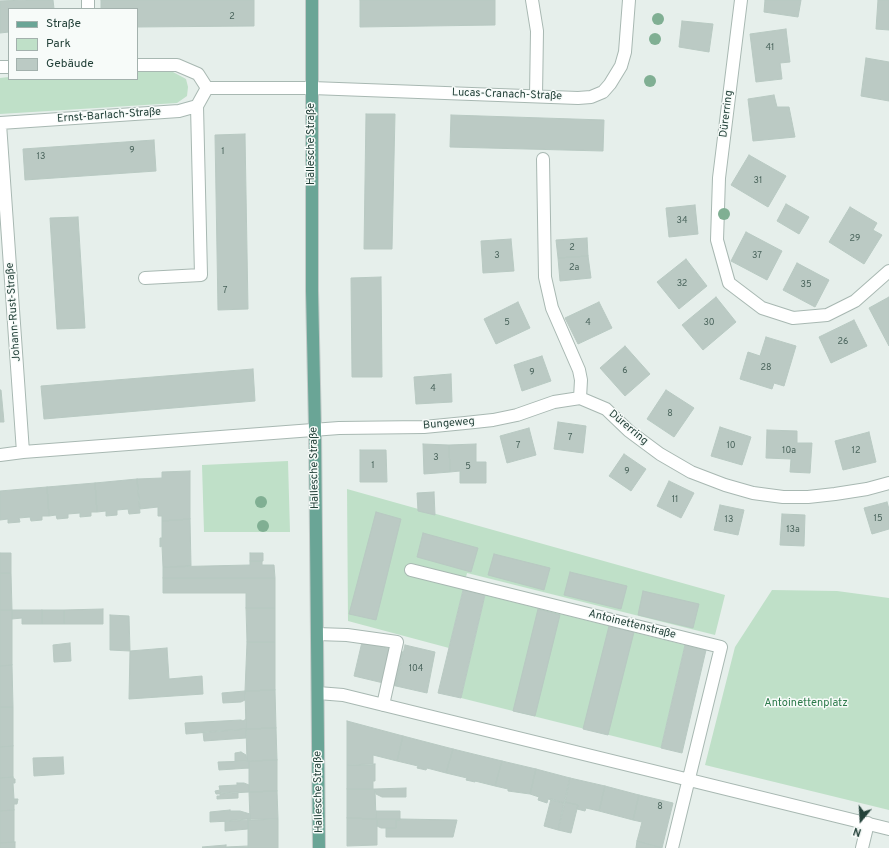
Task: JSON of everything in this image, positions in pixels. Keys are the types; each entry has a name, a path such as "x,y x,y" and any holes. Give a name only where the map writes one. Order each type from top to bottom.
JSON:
{"main road":[{"name":"Hallesche Straße","path":"312,0 312,291 315,430 319,848"}],"street":[{"path":"532,0 537,31 536,96"},
{"name":"Lucas-Cranach-Straße","path":"312,88 591,97 603,92 610,84 621,66 625,52 629,0"},
{"name":"Dürerring","path":"741,0 719,178 716,240 729,283 762,308 793,318 827,315 834,312 855,301 889,271"},
{"path":"138,65 177,65 198,74 207,88"},
{"path":"207,88 312,88"},
{"path":"145,278 201,275 197,106 207,88"},
{"name":"Ernst-Barlach-Straße","path":"0,124 179,111 197,106"},
{"name":"Johann-Rust-Straße","path":"0,124 23,452"},
{"path":"543,159 545,277 552,308 581,380 580,398"},
{"name":"Dürerring","path":"580,398 606,409 629,431 660,454 691,472 725,485 753,493 808,497 867,489 889,483"},
{"name":"Bungeweg","path":"315,430 339,428 424,427 492,420 517,415 554,402 580,398"},
{"path":"0,455 315,430"},
{"name":"Antoinettenstraße","path":"411,570 721,647 690,780"},
{"path":"317,634 347,635 397,642 383,705"},
{"path":"318,693 337,694 889,829"},
{"path":"672,848 690,780"},
{"path":"862,848 868,823"}],"green space":[{"path":"155,70 173,72 186,79 188,87 187,96 177,103 0,114 0,78 8,77 8,80 138,80 138,71"},
{"path":"288,461 290,532 204,532 202,465"},
{"path":"347,489 725,595 715,635 467,573 449,648 348,621"},
{"name":"Antoinettenplatz","path":"772,590 837,591 889,598 889,810 705,765 735,647"},
{"path":"485,595 685,645 661,748 461,698"}],"building":[{"path":"53,0 54,8 8,8 8,32 0,33 0,1"},
{"path":"101,0 254,0 254,26 138,27 138,8 101,8"},
{"path":"360,0 495,0 495,25 360,27"},
{"path":"765,0 801,0 798,17 764,12"},
{"path":"878,0 889,0 889,30 876,29"},
{"path":"682,21 713,24 709,52 679,47"},
{"path":"786,29 790,62 780,63 782,79 756,82 750,34"},
{"path":"866,58 889,62 889,101 861,96"},
{"path":"774,95 777,107 789,107 795,137 753,141 748,99"},
{"path":"366,114 395,114 392,249 364,249"},
{"path":"451,115 604,120 603,151 450,147"},
{"path":"245,134 248,309 218,310 215,135"},
{"path":"154,140 156,171 25,180 23,149"},
{"path":"749,155 786,176 768,207 731,185"},
{"path":"786,204 809,217 799,234 777,221"},
{"path":"695,205 698,234 669,237 666,208"},
{"path":"850,207 877,223 873,230 882,235 864,264 829,242"},
{"path":"78,217 85,328 57,329 50,218"},
{"path":"746,232 782,251 767,280 731,261"},
{"path":"587,238 588,256 558,258 556,240"},
{"path":"511,239 514,271 483,273 481,241"},
{"path":"588,256 591,278 560,281 558,258"},
{"path":"686,259 707,286 679,309 657,282"},
{"path":"797,263 829,280 815,307 783,290"},
{"path":"381,277 382,377 352,377 351,278"},
{"path":"716,297 736,322 703,350 682,325"},
{"path":"889,297 889,346 869,308"},
{"path":"518,302 530,328 496,344 484,319"},
{"path":"599,302 612,328 578,344 565,318"},
{"path":"854,320 867,346 831,363 819,337"},
{"path":"766,337 796,346 784,386 774,383 772,389 740,379 748,352 760,356"},
{"path":"625,346 650,374 625,396 600,368"},
{"path":"542,356 551,381 522,391 514,365"},
{"path":"253,369 255,401 44,419 41,386"},
{"path":"451,374 452,402 416,404 414,377"},
{"path":"1,390 4,422 0,422"},
{"path":"666,390 694,408 674,437 647,419"},
{"path":"558,422 586,426 583,453 554,449"},
{"path":"720,427 751,437 742,465 711,456"},
{"path":"529,428 536,455 507,463 500,436"},
{"path":"767,430 797,431 797,443 812,443 810,473 790,472 791,459 766,458"},
{"path":"869,432 876,462 843,470 835,441"},
{"path":"423,444 449,445 450,472 424,474"},
{"path":"476,444 476,462 486,462 486,483 460,483 460,471 450,472 449,445"},
{"path":"360,450 386,450 387,482 360,482"},
{"path":"624,454 646,469 631,491 609,476"},
{"path":"190,471 190,519 162,521 162,516 158,516 158,507 140,509 137,479 162,478 162,472"},
{"path":"137,479 140,513 129,514 128,509 117,510 117,515 106,516 106,511 97,512 95,483"},
{"path":"669,481 694,493 681,518 657,506"},
{"path":"95,483 97,512 91,512 91,516 80,517 80,513 68,514 68,518 57,519 56,515 49,516 47,487"},
{"path":"47,487 49,516 42,516 42,520 31,521 30,517 19,518 20,522 8,523 8,519 0,520 0,491"},
{"path":"434,492 435,515 418,511 417,493"},
{"path":"887,502 889,509 889,529 872,534 864,508"},
{"path":"720,505 744,510 738,535 714,530"},
{"path":"376,512 401,519 376,620 349,614"},
{"path":"782,514 805,515 804,546 780,545"},
{"path":"190,519 191,566 163,567 162,546 160,547 160,538 162,538 162,521"},
{"path":"423,533 478,548 471,572 417,557"},
{"path":"0,553 11,553 11,573 0,573"},
{"path":"250,553 263,553 263,561 250,561"},
{"path":"494,554 550,568 544,590 488,575"},
{"path":"250,561 262,561 262,565 274,565 275,578 163,578 163,567 250,565"},
{"path":"570,572 627,586 621,609 564,595"},
{"path":"0,573 11,573 12,610 0,610"},
{"path":"163,578 275,578 275,608 246,608 246,593 163,593"},
{"path":"463,590 485,595 461,698 438,693"},
{"path":"643,591 699,604 693,628 638,615"},
{"path":"246,608 275,608 275,642 247,642"},
{"path":"103,609 103,624 64,624 64,610"},
{"path":"538,609 560,615 535,716 513,711"},
{"path":"0,610 12,610 12,665 0,666"},
{"path":"12,610 42,610 42,624 22,624 22,618 12,619"},
{"path":"42,610 64,610 64,624 42,624"},
{"path":"110,615 129,616 130,651 110,650"},
{"path":"609,626 634,632 608,735 583,729"},
{"path":"247,642 275,642 275,690 245,691"},
{"path":"362,642 403,652 396,686 354,676"},
{"path":"70,643 71,661 54,662 53,645"},
{"path":"405,645 435,652 427,693 396,686"},
{"path":"685,645 706,650 682,753 661,748"},
{"path":"167,648 169,679 202,676 203,694 129,699 130,651"},
{"path":"12,665 13,707 0,707 0,666"},
{"path":"275,690 276,728 246,729 245,691"},
{"path":"245,691 245,700 241,702 223,703 222,693"},
{"path":"0,707 13,707 13,746 0,747"},
{"path":"246,719 246,729 186,734 185,723 243,721"},
{"path":"347,721 403,736 397,761 373,755 373,765 347,765"},
{"path":"276,728 277,760 247,761 246,729"},
{"path":"246,729 246,738 204,741 203,732"},
{"path":"403,736 453,749 446,773 427,768 426,770 417,768 418,766 397,761"},
{"path":"13,746 13,777 0,778 0,747"},
{"path":"453,749 502,761 495,786 466,780 467,778 446,773"},
{"path":"241,752 246,755 247,761 235,761 235,753"},
{"path":"63,757 64,774 34,776 33,758"},
{"path":"277,760 277,791 249,792 249,761"},
{"path":"249,761 249,768 219,770 218,762"},
{"path":"502,761 536,769 530,794 508,791 508,789 495,786"},
{"path":"375,764 375,781 373,781 373,789 347,789 347,765"},
{"path":"536,769 570,778 564,803 548,799 547,803 538,800 539,797 530,794"},
{"path":"13,777 15,779 15,783 13,783 14,799 18,799 17,804 14,804 14,810 0,811 0,778"},
{"path":"570,778 605,786 599,811 586,808 585,811 577,809 578,805 565,802"},
{"path":"237,783 249,785 249,792 216,794 215,791 220,790 219,786 237,785"},
{"path":"605,786 639,795 633,820 599,811"},
{"path":"406,788 406,797 382,797 376,794 375,789"},
{"path":"347,789 375,789 376,819 347,818"},
{"path":"277,791 278,819 250,820 249,792"},
{"path":"238,792 238,798 217,799 217,796 220,796 220,793"},
{"path":"639,795 673,803 662,848 637,841 642,822 633,820"},
{"path":"551,799 564,803 558,830 544,826"},
{"path":"565,802 578,805 571,833 558,830"},
{"path":"14,810 14,842 0,843 0,811"},
{"path":"230,810 250,814 250,820 210,822 210,812"},
{"path":"376,811 400,811 400,819 376,819"},
{"path":"347,818 377,819 377,845 347,846"},
{"path":"248,819 278,819 278,848 248,848"},
{"path":"248,819 248,829 225,831 225,821"},
{"path":"377,819 400,820 396,820 396,828 381,828 377,826"},
{"path":"396,820 457,820 453,837 386,837 386,828 396,828"},
{"path":"637,841 662,848 636,848"},
{"path":"15,842 15,848 0,848 0,843"},
{"path":"226,845 226,847 248,846 248,848 202,847"}]}
